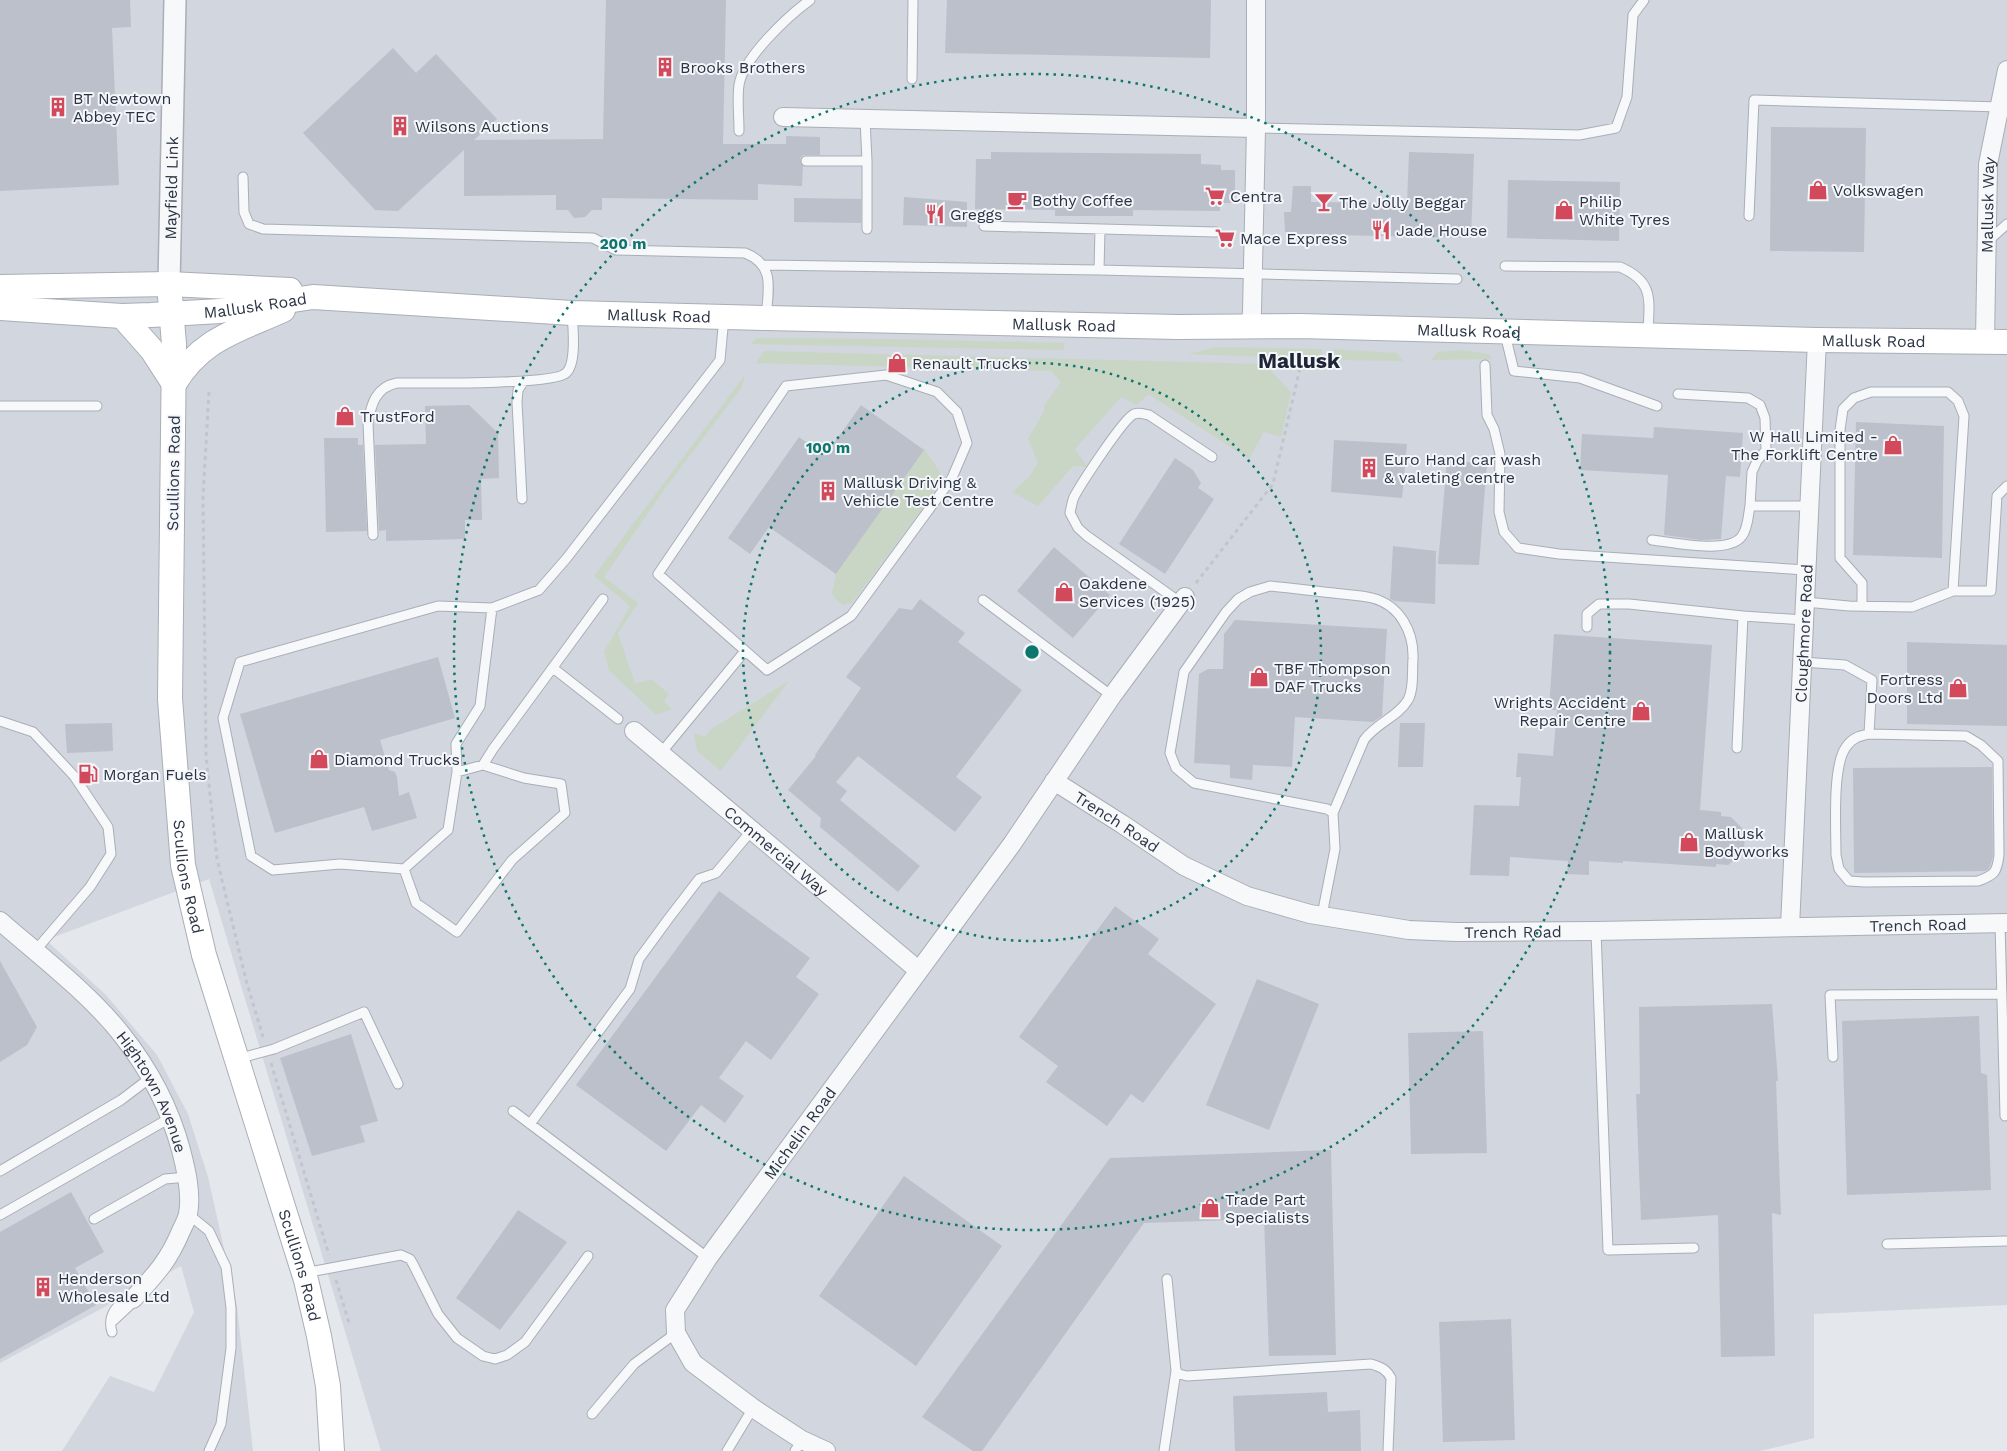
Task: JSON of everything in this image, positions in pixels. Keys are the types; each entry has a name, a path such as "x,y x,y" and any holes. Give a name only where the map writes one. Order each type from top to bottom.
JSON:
{"main road":[{"path":"0,287 170,284 289,289 313,297"},
{"name":"Scullions Road","path":"170,284 174,344 170,700 182,856 192,911 304,1273 319,1336 328,1386 332,1451"},
{"path":"122,316 152,350 174,384 184,367 214,342 234,330 313,297"},
{"name":"Mallusk Road","path":"0,308 122,316 220,311 313,297 572,313 1178,328 1300,326 1817,340 1996,342"}],"street":[{"name":"Mayfield Link","path":"170,284 175,0"},
{"path":"1250,326 1256,128 1256,0"},
{"name":"Mallusk Way","path":"1996,342 1987,243 1988,164 2007,70"},
{"path":"783,117 1256,128"},
{"name":"Cloughmore Road","path":"1790,927 1817,340"},
{"name":"Michelin Road","path":"826,1451 799,1446 753,1408 693,1363 676,1333 675,1310 708,1258 1012,844 1112,696 1183,600"},
{"name":"Commercial Way","path":"634,731 918,970"},
{"name":"Trench Road","path":"1054,781 1184,866 1248,896 1322,916 1409,930 1457,932 1596,931 2003,923"},
{"name":"Hightown Avenue","path":"0,921 82,994 122,1034 150,1078 177,1135 188,1177 188,1214 172,1253 156,1275 133,1299"}],"lane":[{"path":"739,131 739,84 746,64 791,14 810,0"},
{"path":"912,79 913,0"},
{"path":"1256,128 1579,135 1616,128 1627,97 1633,15 1644,0"},
{"path":"1749,216 1754,100 2001,107"},
{"path":"864,119 867,161 867,229"},
{"path":"806,161 867,161"},
{"path":"243,177 244,212 249,224 264,229 593,238 616,250 744,253 756,258 764,265 768,280 766,318"},
{"path":"1987,243 2007,224"},
{"path":"984,226 1216,232"},
{"path":"1099,270 1100,229"},
{"path":"764,265 1253,273 1457,279"},
{"path":"1505,266 1620,268 1634,273 1644,285 1649,295 1648,335"},
{"path":"373,535 368,423 370,408 374,398 381,390 388,385 397,383 524,381 549,379 566,373 573,354 572,313"},
{"path":"492,608 480,706 456,744 457,772 448,830 404,869 340,864 273,870 252,856 223,718 240,662 438,606 492,608 540,590 720,360 724,317"},
{"path":"1504,331 1514,371 1580,378 1657,406"},
{"path":"1485,365 1487,415 1494,429 1500,454 1499,512 1504,532 1518,548 1559,554 1806,570"},
{"path":"886,375 937,392 958,412 967,444 952,478 851,616 767,670 745,651 658,574 786,386 886,375"},
{"path":"522,499 516,402 518,390 524,381"},
{"path":"1862,605 1862,583 1840,558 1840,430 1843,409 1854,398 1871,392 1948,392 1958,401 1964,416 1953,591"},
{"path":"1652,540 1718,546 1732,544 1741,538 1746,528 1750,506 1752,472 1757,461 1766,450 1767,429 1760,405 1748,398 1678,394"},
{"path":"0,406 96,406"},
{"path":"1183,600 1087,536 1078,528 1070,512 1074,498 1117,432 1127,419 1134,414 1149,415 1212,457"},
{"path":"1805,602 1849,606 1912,607 1953,591 1991,591 1997,496 2007,486"},
{"path":"1750,506 1809,506"},
{"path":"1322,916 1335,850 1333,813 1364,740 1371,730 1398,712 1411,694 1413,650 1411,638 1400,614 1390,606 1373,598 1270,586 1261,587 1238,599 1226,612 1184,672 1170,753 1176,768 1194,783 1327,809 1333,813"},
{"path":"483,765 492,748 604,599"},
{"path":"983,600 1112,696"},
{"path":"1588,627 1586,614 1599,604 1629,604 1743,616 1804,620"},
{"path":"1736,748 1743,616"},
{"path":"661,753 745,651"},
{"path":"1802,662 1845,666 1872,680 1868,734"},
{"path":"553,668 618,719"},
{"path":"0,721 33,732 74,776 108,827 112,854 90,887 35,951"},
{"path":"1868,734 1966,736 1981,745 1998,761 1999,855 1997,869 1990,877 1978,881 1864,882 1849,881 1838,869 1836,854 1838,763 1846,746 1856,736 1868,734"},
{"path":"404,869 416,903 457,932 512,860 565,813 561,784 524,778 483,765 457,772"},
{"path":"530,1124 630,989 639,959 669,918 699,879 716,873 752,830"},
{"path":"2003,923 2001,994 2005,1116"},
{"path":"1596,931 1608,1250 1694,1248"},
{"path":"1833,1056 1830,996 2001,994"},
{"path":"237,1059 267,1050 364,1012 398,1084"},
{"path":"0,1171 121,1100 150,1078"},
{"path":"513,1111 708,1258"},
{"path":"0,1215 170,1118"},
{"path":"94,1219 165,1179 188,1177"},
{"path":"188,1214 209,1231 226,1267 230,1308 231,1348 221,1424 209,1451"},
{"path":"1887,1244 2007,1241"},
{"path":"304,1273 401,1255 410,1259 438,1314 456,1338 482,1356 495,1359 507,1355 525,1342 588,1256"},
{"path":"1164,1451 1176,1371 1168,1279"},
{"path":"111,1328 116,1306 124,1300 133,1299"},
{"path":"592,1414 634,1364 676,1333"},
{"path":"1176,1371 1187,1376 1371,1364 1380,1367 1387,1370 1391,1378 1388,1451"},
{"path":"727,1451 753,1408"}],"path":[{"path":"1183,600 1273,484 1301,364"},
{"path":"209,392 203,496 206,756 218,859 222,883 246,980 349,1323"}],"shaded area":[{"path":"0,0 2007,0 2007,1305 1814,1314 1814,1438 1760,1451 381,1451 209,879 46,940 106,995 157,1055 188,1114 208,1177 237,1306 253,1451 62,1451 110,1376 154,1392 194,1312 181,1266 0,1363"}],"green space":[{"path":"757,338 1065,343 1063,350 750,344"},
{"path":"1216,347 1322,349 1322,359 1188,354"},
{"path":"1333,349 1397,353 1403,361 1334,360"},
{"path":"1461,350 1489,354 1492,359 1431,360 1438,352"},
{"path":"764,351 1265,364 1291,392 1281,437 1264,432 1249,459 1148,394 1137,405 1121,397 1075,449 1087,467 1073,466 1038,506 1012,492 1029,477 1038,463 1028,439 1044,411 1044,406 1061,382 1051,371 756,363"},
{"path":"745,375 742,387 666,487 604,577 638,603 618,633 635,684 652,679 669,694 664,701 672,709 656,715 609,670 604,652 630,606 594,576"},
{"path":"924,448 941,474 936,490 852,603 843,605 836,600 832,593 836,574"},
{"path":"789,681 721,771 697,751 694,733 705,737 711,729"}],"building":[{"name":"BT Newtown Abbey TEC","path":"0,0 130,0 131,27 112,28 119,185 0,191"},
{"path":"606,0 726,0 723,144 786,144 786,136 820,137 820,155 803,155 800,158 803,166 802,186 758,184 758,200 602,198 602,210 592,210 585,217 574,218 568,210 556,210 556,195 464,196 464,150 398,211 375,210 303,133 393,48 416,73 436,54 497,119 474,140 603,139"},
{"path":"947,0 1211,0 1210,58 945,53"},
{"name":"Volkswagen","path":"1771,127 1866,128 1864,252 1770,251"},
{"path":"991,152 1201,154 1201,164 1221,165 1221,170 1235,170 1235,203 1220,203 1220,211 1133,210 1133,216 1055,216 1055,210 975,209 976,159 991,159"},
{"path":"1409,152 1474,154 1471,238 1291,234 1290,232 1285,232 1284,212 1291,212 1293,186 1311,186 1311,202 1407,203"},
{"name":"Philip White Tyres","path":"1508,180 1620,182 1619,241 1507,238"},
{"name":"Greggs","path":"904,197 967,202 967,227 903,225"},
{"path":"794,198 861,199 861,223 794,222"},
{"path":"469,405 498,433 499,478 481,479 482,520 465,520 465,539 386,541 386,530 379,531 375,445 426,444 425,406"},
{"name":"Mallusk Driving & Vehicle Test Centre","path":"861,405 924,450 836,574 769,527 750,554 728,538 799,437 825,456"},
{"path":"1856,422 1944,426 1942,558 1853,555"},
{"path":"1654,427 1743,433 1740,477 1726,476 1721,539 1700,540 1664,535 1668,475 1580,470 1582,434 1653,438"},
{"path":"324,438 358,438 358,445 363,445 367,531 326,532"},
{"name":"Euro Hand car wash & valeting centre","path":"1334,440 1407,444 1402,498 1331,492"},
{"path":"1175,458 1193,470 1201,483 1198,488 1214,499 1165,574 1119,544"},
{"path":"1447,461 1487,463 1479,565 1438,564"},
{"path":"1393,546 1436,551 1435,604 1394,601 1390,599"},
{"path":"1054,547 1110,595 1073,638 1017,591"},
{"path":"920,599 965,633 958,642 1022,690 956,777 982,797 955,832 858,756 836,782 847,791 840,800 920,866 898,892 820,827 821,818 788,790 816,756 861,688 846,677 899,608 912,610"},
{"path":"1235,620 1387,629 1382,716 1373,722 1295,717 1292,767 1253,765 1252,780 1230,778 1230,765 1194,763 1199,674 1208,669 1223,669 1224,634"},
{"path":"1554,634 1712,645 1700,810 1721,812 1721,816 1731,817 1745,831 1744,852 1728,865 1716,864 1716,867 1623,861 1623,863 1589,861 1589,875 1567,874 1568,861 1510,857 1509,876 1470,875 1474,805 1519,806 1521,777 1516,777 1518,753 1553,756 1557,710 1549,710"},
{"path":"1907,642 2007,645 2007,726 1907,724"},
{"name":"Diamond Trucks","path":"438,657 455,718 380,740 389,770 395,772 397,777 399,796 409,792 417,818 372,831 364,807 275,833 240,714"},
{"path":"112,723 113,751 67,753 65,724"},
{"path":"1400,723 1425,723 1423,767 1398,767"},
{"path":"1992,767 1993,855 1988,870 1854,873 1853,768"},
{"path":"719,891 810,958 796,977 819,994 771,1060 746,1041 719,1078 744,1096 725,1123 701,1105 666,1151 576,1085"},
{"path":"1115,906 1159,939 1148,954 1216,1004 1143,1103 1131,1094 1107,1126 1046,1082 1058,1066 1019,1037"},
{"path":"0,961 37,1027 27,1045 0,1062"},
{"path":"1257,979 1319,1004 1269,1130 1206,1105"},
{"path":"1772,1004 1778,1081 1776,1081 1781,1215 1772,1213 1775,1356 1721,1357 1718,1215 1641,1220 1636,1094 1640,1094 1639,1007"},
{"path":"1979,1016 1981,1073 1987,1075 1991,1190 1847,1195 1842,1021"},
{"path":"1483,1031 1487,1153 1411,1154 1408,1033"},
{"path":"351,1034 378,1121 360,1126 365,1142 312,1156 280,1058"},
{"path":"1331,1150 1336,1355 1269,1356 1264,1219 1144,1223 982,1451 973,1451 922,1417 1110,1158"},
{"path":"904,1176 1002,1246 916,1366 819,1296"},
{"name":"Henderson Wholesale Ltd","path":"71,1192 104,1252 75,1268 96,1305 0,1359 0,1232"},
{"path":"518,1210 567,1242 500,1330 456,1298"},
{"path":"1511,1319 1515,1440 1443,1442 1439,1322"},
{"path":"1327,1392 1328,1412 1360,1410 1361,1451 1235,1451 1233,1396"}],"place":[{"name":"Brooks Brothers","path":"665,67"},
{"name":"BT Newtown Abbey TEC","path":"58,107"},
{"name":"Wilsons Auctions","path":"400,126"},
{"name":"Volkswagen","path":"1818,190"},
{"name":"Centra","path":"1215,196"},
{"name":"Bothy Coffee","path":"1017,200"},
{"name":"The Jolly Beggar","path":"1324,202"},
{"name":"Philip White Tyres","path":"1564,210"},
{"name":"Greggs","path":"935,214"},
{"name":"Jade House","path":"1381,230"},
{"name":"Mace Express","path":"1225,238"},
{"name":"Renault Trucks","path":"897,363"},
{"name":"TrustFord","path":"345,416"},
{"name":"W Hall Limited - The Forklift Centre","path":"1893,445"},
{"name":"Euro Hand car wash & valeting centre","path":"1369,468"},
{"name":"Mallusk Driving & Vehicle Test Centre","path":"828,491"},
{"name":"Oakdene Services (1925)","path":"1064,592"},
{"name":"TBF Thompson DAF Trucks","path":"1259,677"},
{"name":"Fortress Doors Ltd","path":"1958,688"},
{"name":"Wrights Accident Repair Centre","path":"1641,711"},
{"name":"Diamond Trucks","path":"319,759"},
{"name":"Morgan Fuels","path":"88,774"},
{"name":"Mallusk Bodyworks","path":"1689,842"},
{"name":"Trade Part Specialists","path":"1210,1208"},
{"name":"Henderson Wholesale Ltd","path":"43,1287"}],"district":[{"name":"Mallusk","path":"1299,361"}]}
